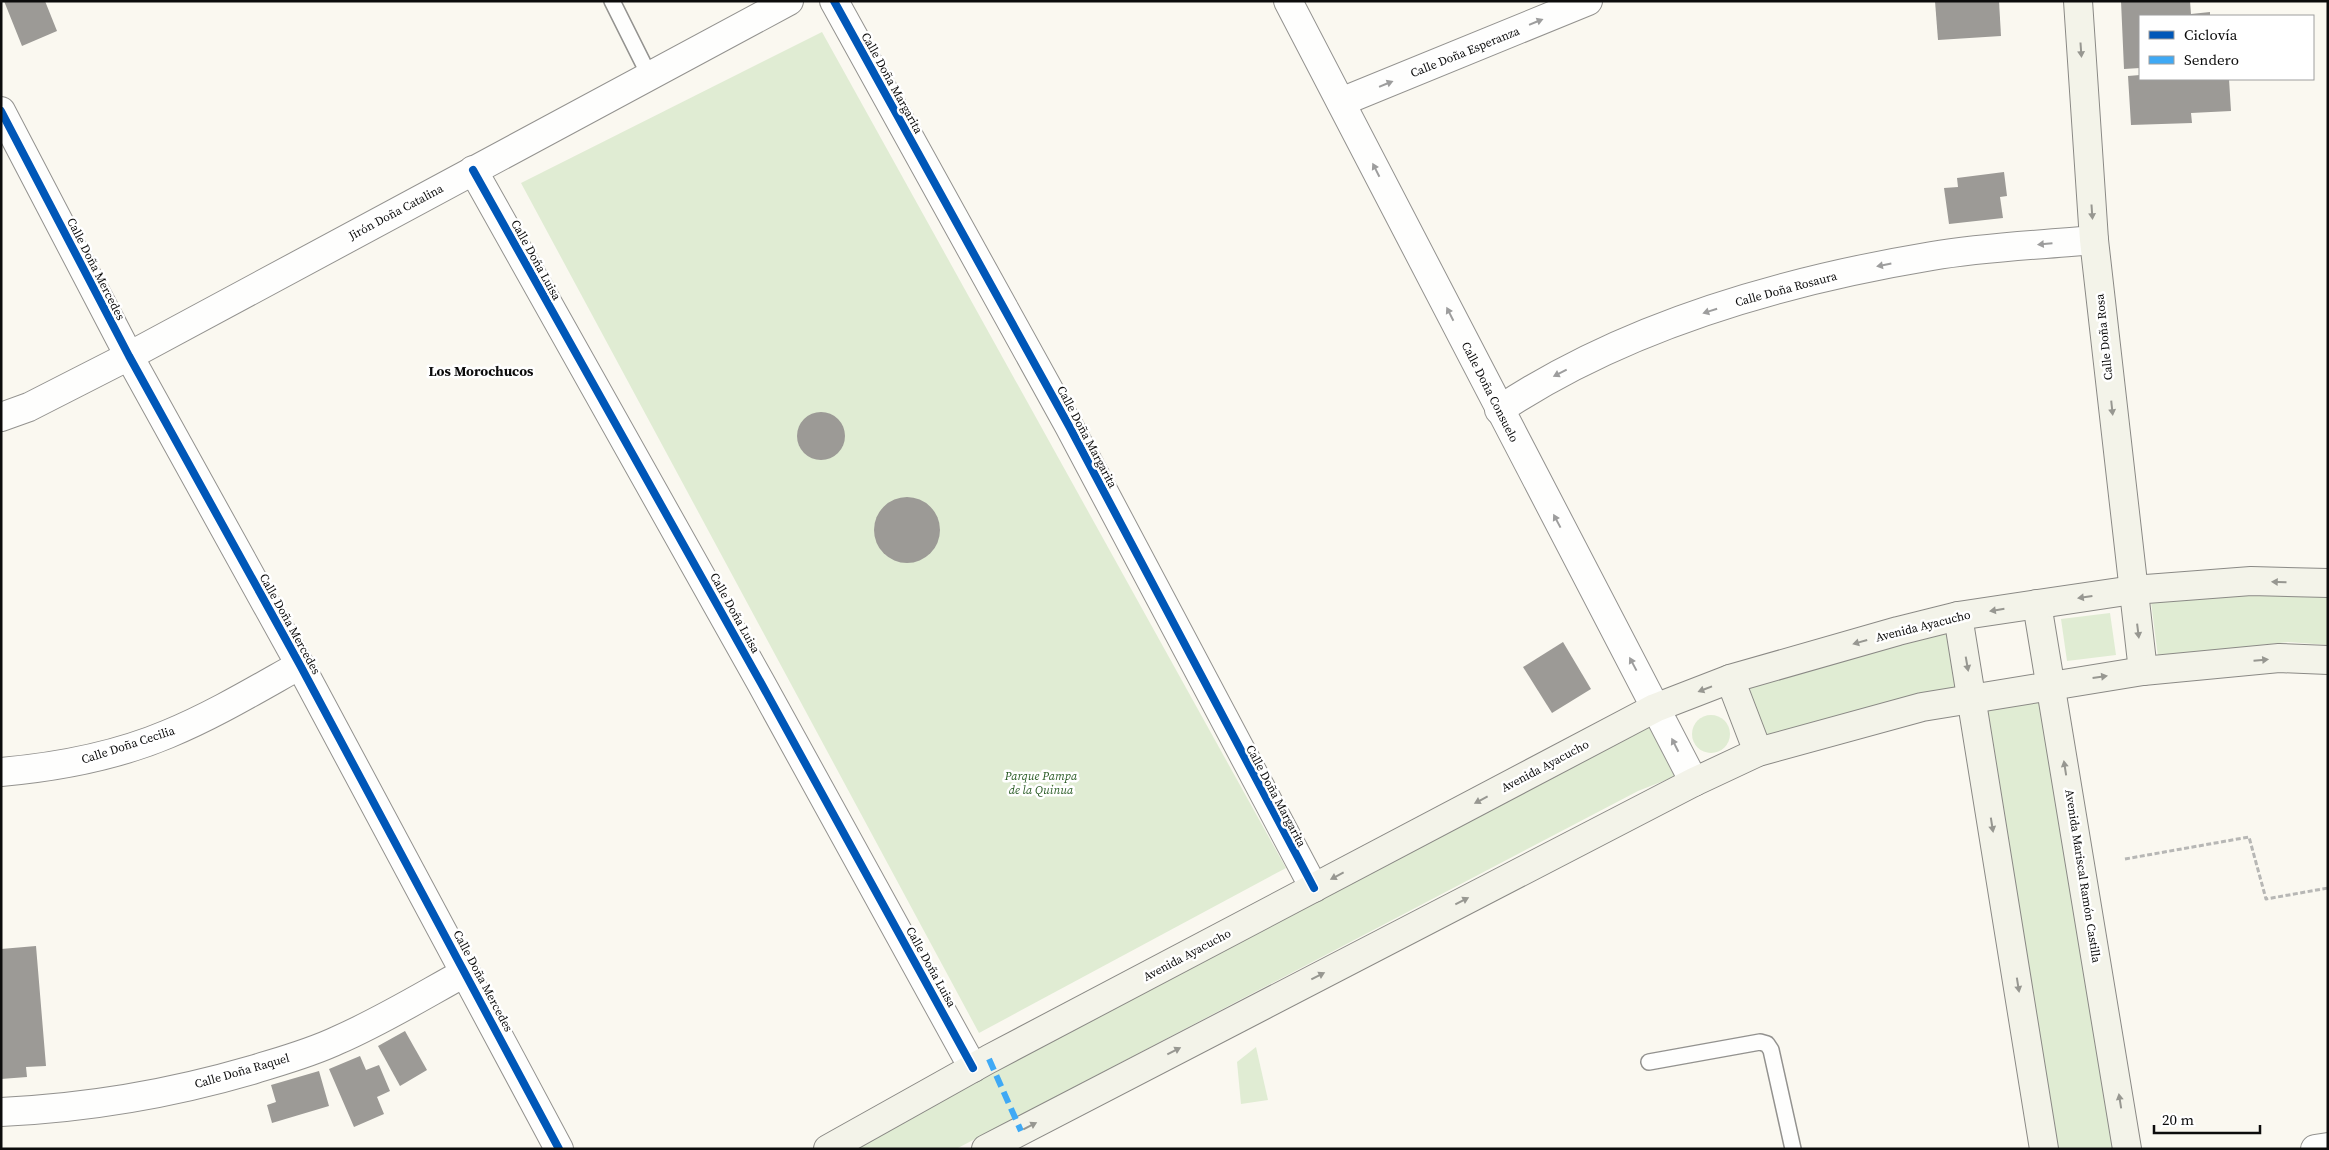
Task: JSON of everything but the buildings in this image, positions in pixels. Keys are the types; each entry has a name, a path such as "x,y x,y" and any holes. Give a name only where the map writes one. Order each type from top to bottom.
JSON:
{"main road":[{"name":"Calle Doña Rosa","path":"2078,1 2094,240 2142,671"},
{"name":"Avenida Ayacucho","path":"828,1149 973,1068 1655,708 1730,679 1898,631 1958,616 2133,590 2251,581 2328,583"},
{"name":"Avenida Mariscal Ramón Castilla","path":"2037,604 2052,684 2127,1149"},
{"path":"1958,616 1973,698 2044,1149"},
{"path":"986,1149 1694,782 1758,752 1922,707 2052,684 2142,671 2279,658 2328,660"},
{"path":"1730,679 1758,752"}],"street":[{"name":"Jirón Doña Catalina","path":"1,417 29,407 129,356 789,1"},
{"name":"Calle Doña Margarita","path":"834,1 1069,426 1314,888"},
{"name":"Calle Doña Consuelo","path":"1288,1 1694,782"},
{"name":"Calle Doña Esperanza","path":"1341,102 1588,1"},
{"name":"Calle Doña Mercedes","path":"1,111 129,356 300,665 466,972 559,1149"},
{"name":"Calle Doña Luisa","path":"474,170 766,692 973,1068"},
{"name":"Calle Doña Rosaura","path":"1499,410 1547,380 1622,344 1687,318 1796,285 1933,256 2094,240"},
{"name":"Calle Doña Cecilia","path":"1,772 68,764 166,735 248,695 300,665"},
{"name":"Calle Doña Raquel","path":"1,1112 86,1106 150,1095 214,1081 283,1061 338,1041 466,972"},
{"path":"2315,1149 2328,1146"}],"lane":[{"path":"612,1 649,75"},
{"path":"1649,1062 1760,1042 1767,1044 1771,1050 1793,1149"}],"path":[{"path":"2125,859 2249,837 2266,898 2328,888"}],"green space":[{"name":"Parque Pampa de la Quinua","path":"822,32 1286,868 979,1033 521,183"},
{"path":"2254,591 2328,594 2328,645 2288,642 2158,657 2151,602"},
{"path":"2110,613 2116,655 2067,661 2061,619"},
{"path":"1960,620 1974,702 1760,756 1739,679"},
{"path":"2043,696 2120,1149 2056,1149 1981,706"},
{"path":"1654,715 1676,776 1638,791 956,1149 840,1149"},
{"path":"1711,715 1725,720 1730,734 1725,748 1711,753 1697,748 1692,734 1697,720"},
{"path":"1256,1047 1268,1100 1241,1104 1237,1062"}],"marked path":[{"path":"989,1059 1021,1131"}],"cycle path":[{"path":"834,1 1069,426 1314,888"},
{"path":"1,111 129,356 300,665 559,1149"},
{"path":"473,170 761,683 973,1068"}],"district":[{"name":"Los Morochucos","path":"481,371"}]}
